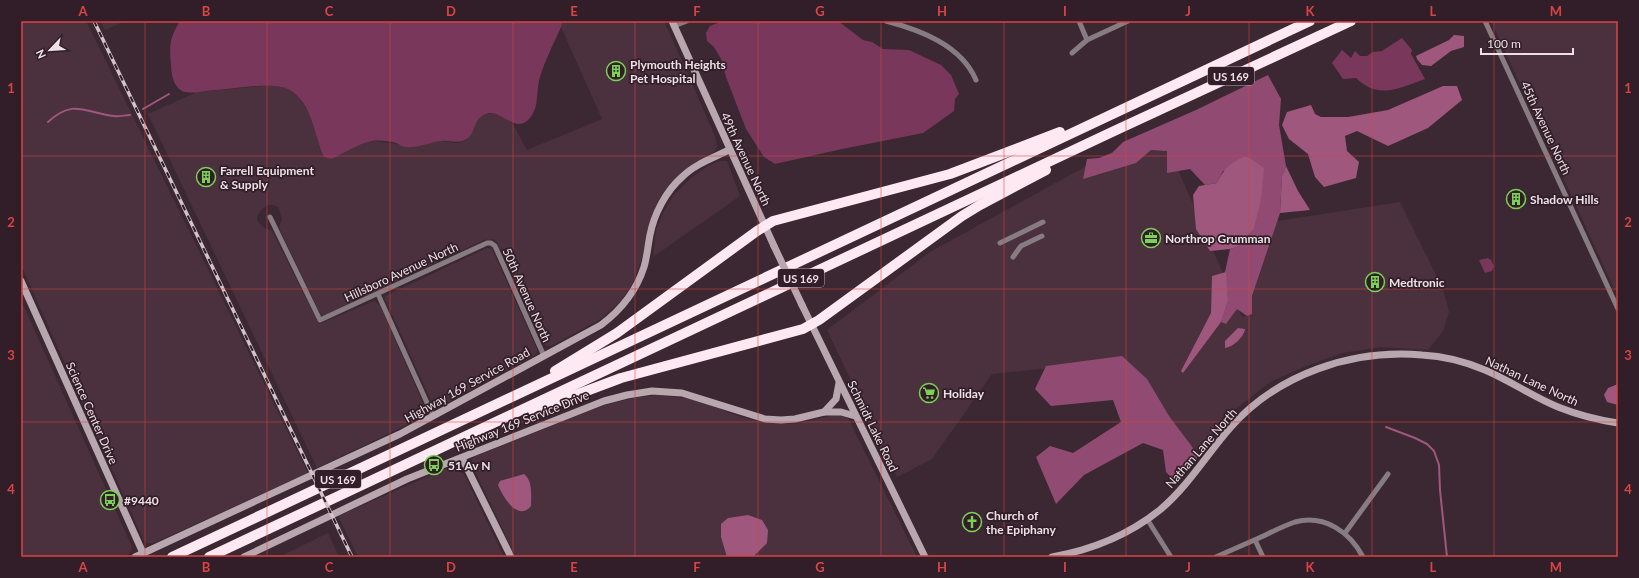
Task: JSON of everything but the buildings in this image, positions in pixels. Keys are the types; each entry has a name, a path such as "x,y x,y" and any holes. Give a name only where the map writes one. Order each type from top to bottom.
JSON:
{"highway":[{"name":"US 169","path":"172,557 1310,21"},
{"name":"US 169","path":"209,557 1351,21"},
{"path":"503,401 617,333 773,221 956,172 1065,130 1106,117"},
{"path":"491,424 517,418 621,378 804,330 975,208 1072,156 1112,132"}],"street":[{"path":"673,24 687,21"},
{"path":"886,21 904,26 938,41 970,67 976,80"},
{"path":"1079,21 1087,40"},
{"path":"1072,53 1087,40 1128,21"},
{"name":"45th Avenue North","path":"1485,21 1618,309"},
{"name":"49th Avenue North","path":"673,24 802,305"},
{"name":"Highway 169 Service Road","path":"135,557 385,442 600,325 622,307 632,292 644,268 652,225 665,198 677,182 688,171 699,164 730,150"},
{"name":"Hillsboro Avenue North","path":"270,217 320,320 487,243 491,243"},
{"path":"1000,243 1044,222"},
{"path":"1013,257 1021,246 1042,236"},
{"name":"50th Avenue North","path":"491,243 495,246 544,356"},
{"name":"Science Center Drive","path":"21,281 143,554"},
{"path":"378,294 433,416"},
{"name":"Schmidt Lake Road","path":"802,305 925,557"},
{"name":"Nathan Lane North","path":"1052,557 1096,546 1118,536 1147,518 1168,502 1189,481 1231,427 1249,410 1295,378 1336,362 1384,354 1423,355 1459,362 1486,370 1557,406 1578,414 1618,423"},
{"path":"824,412 836,399 839,383"},
{"name":"Highway 169 Service Drive","path":"244,557 407,479 604,401 627,395 652,392 682,394 765,419 795,419 824,412 841,412 855,416"},
{"path":"462,458 511,557"},
{"path":"1344,532 1388,474"},
{"path":"1147,518 1171,557"},
{"path":"1216,557 1284,526 1303,521 1322,521 1344,532 1358,546 1363,557"},
{"path":"1255,540 1263,557"}],"shaded area":[{"path":"21,21 86,21 308,473 154,543 146,543 143,539 21,265"},
{"path":"100,21 125,21 105,30"},
{"path":"180,21 563,21 540,77 536,107 527,121 521,124 516,124 494,113 489,113 479,118 471,135 462,141 441,141 418,146 404,147 391,142 372,141 356,146 331,159 324,157 311,119 303,102 288,89 281,87 260,86 191,93 179,89 176,86 172,75 170,52 172,37"},
{"path":"563,21 664,21 716,139 717,147 714,152 694,163 675,178 662,194 652,216 641,261 633,283 620,302 601,319 551,346 544,344 497,242 494,239 484,240 325,315 321,315 280,230 279,227 282,219 278,207 268,205 262,209 257,216 257,220 264,228 271,230 273,233 319,324 374,301 380,305 426,410 425,416 317,468 148,114 197,92 273,85 287,88 299,97 310,115 319,146 324,156 330,159 357,145 374,141 397,144 405,147 441,141 458,143 466,140 475,127 477,119 483,115 492,113 500,115 512,123 527,150 602,119 561,27"},
{"path":"723,21 838,21 863,40 872,42 883,49 909,50 941,65 951,75 959,94 955,99 954,111 923,133 775,164 764,157 746,129 726,77 721,59 714,47 707,41 706,33 710,26"},
{"path":"1491,21 1618,21 1618,297"},
{"path":"1454,35 1464,36 1464,47 1451,51 1431,66 1422,65 1417,59 1416,56 1449,40"},
{"path":"1402,38 1412,50 1411,54 1425,79 1389,90 1373,89 1356,78 1343,79 1332,63 1342,50 1351,58 1355,51 1360,56 1367,56 1373,52 1382,51"},
{"path":"1268,75 1281,99 1279,125 1286,166 1282,176 1280,213 1252,296 1252,314 1247,316 1237,309 1226,324 1221,322 1228,301 1225,272 1230,249 1237,247 1263,168 1223,171 1217,183 1205,185 1190,169 1167,173 1167,151 1151,150 1136,163 1083,179 1087,159 1099,158 1112,153 1123,142 1196,110"},
{"path":"1443,86 1457,86 1462,100 1428,128 1388,146 1357,131 1345,136 1347,151 1359,162 1356,178 1324,187 1315,177 1308,154 1289,139 1282,125 1287,112 1311,105 1315,114 1321,117 1348,117 1388,110"},
{"path":"1159,126 1242,317 1252,314 1252,296 1277,221 1400,202 1443,289 1449,312 1443,331 1428,350 1382,347 1342,353 1306,366 1270,382 1231,413 1192,458 1115,361 992,374 932,459 897,477 827,330 930,252"},
{"path":"1243,157 1248,157 1264,168 1261,199 1254,228 1237,247 1210,251 1196,229 1193,195 1199,186 1217,183 1227,168"},
{"path":"720,161 727,161 740,196 653,257 656,229 673,196 691,178 708,166"},
{"path":"1286,166 1298,191 1310,210 1280,213 1282,176"},
{"path":"487,248 492,249 537,349 537,352 535,355 439,407 436,407 433,405 385,299 385,296"},
{"path":"1488,258 1494,266 1492,271 1485,273 1479,260"},
{"path":"1226,272 1228,301 1221,322 1183,373 1181,371 1211,313 1212,276"},
{"path":"21,300 132,547 128,555 124,557 21,557"},
{"path":"1238,328 1245,329 1243,335 1235,344 1225,348 1225,341"},
{"path":"1122,356 1147,379 1169,416 1199,456 1175,481 1166,472 1163,450 1143,443 1084,475 1056,504 1036,457 1050,446 1073,453 1121,422 1113,400 1051,406 1035,389 1046,366"},
{"path":"1618,384 1618,405 1607,402 1604,395 1608,388"},
{"path":"658,395 694,399 741,417 761,422 781,424 798,423 840,414 848,418 917,557 516,557 471,463 473,457 605,405 633,398"},
{"path":"451,468 464,474 504,557 358,557 338,516 445,469"},
{"path":"524,474 529,480 530,484 531,506 526,510 521,511 516,510 507,501 498,485 500,481"},
{"path":"748,515 762,520 768,530 767,543 753,557 727,557 721,537 721,524 728,518"},
{"path":"328,533 339,557 279,557"}],"waterway":[{"path":"143,109 169,94"},
{"path":"48,122 57,115 73,109 87,110 116,116 130,115"},
{"path":"1386,427 1415,438 1427,444 1434,451 1439,465 1447,557"}],"railway":[{"path":"94,21 352,557"}],"place":[{"name":"Plymouth Heights Pet Hospital","path":"616,71"},
{"name":"Farrell Equipment & Supply","path":"206,177"},
{"name":"Shadow Hills","path":"1516,199"},
{"name":"Northrop Grumman","path":"1151,238"},
{"name":"Medtronic","path":"1375,282"},
{"name":"Holiday","path":"929,393"},
{"name":"51 Av N","path":"434,465"},
{"name":"#9440","path":"110,500"},
{"name":"Church of the Epiphany","path":"972,522"}]}
